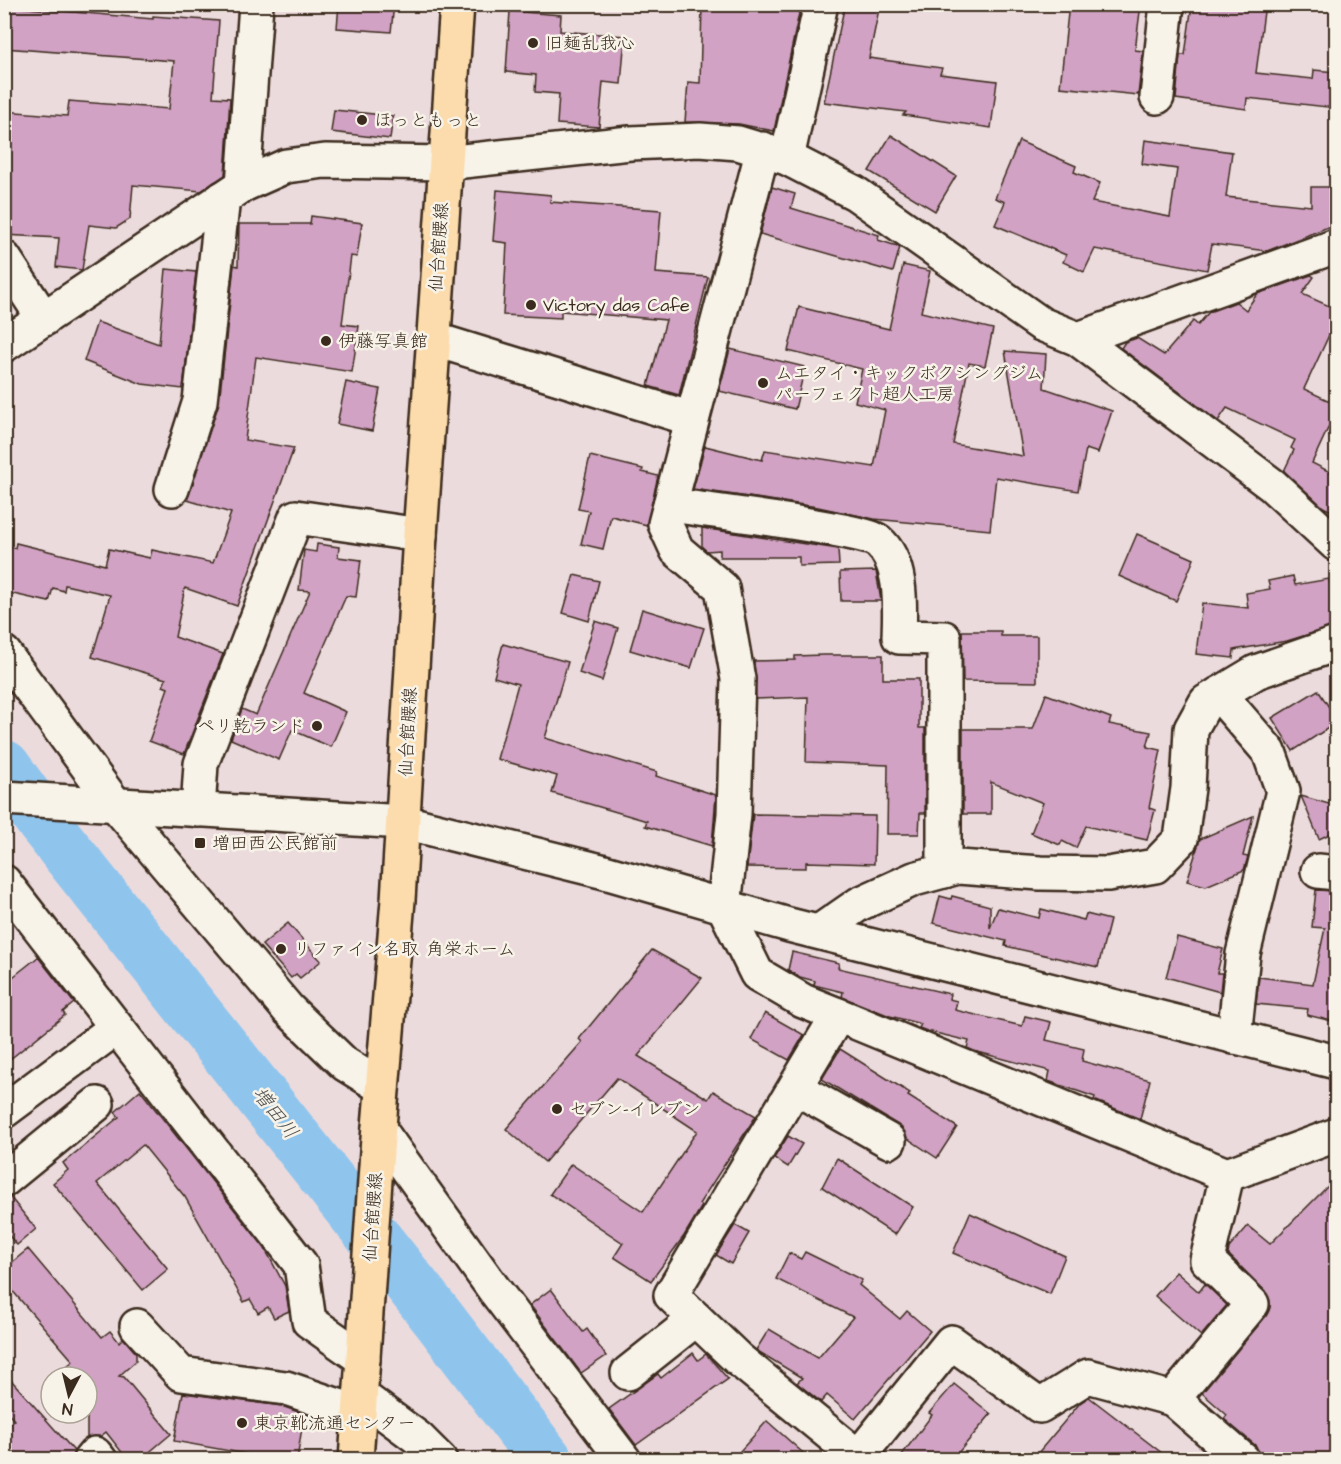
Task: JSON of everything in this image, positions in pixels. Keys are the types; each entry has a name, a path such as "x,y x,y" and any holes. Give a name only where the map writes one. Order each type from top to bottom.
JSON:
{"main road":[{"name":"仙台館腰線","path":"356,1460 378,1140 404,822 420,535 457,4"}],"street":[{"path":"172,489 200,401 233,192 256,4"},
{"path":"821,4 692,419 665,524 677,550 722,588 738,679 734,814 724,907 757,974 804,1001 1227,1175 1336,1136"},
{"path":"1157,97 1167,4"},
{"path":"4,345 233,192 286,166 326,161 445,163 630,143 700,140 738,143 775,153 855,193 1041,324 1078,339 1272,485 1336,544"},
{"path":"1078,339 1336,246"},
{"path":"4,258 44,319"},
{"path":"433,339 692,419"},
{"path":"670,505 847,532 877,539 895,562 899,637 944,638 944,871"},
{"path":"198,810 201,764 296,517 420,535"},
{"path":"820,931 859,904 914,879 958,867 1040,873 1108,874 1155,866 1181,839 1188,788 1191,729 1206,702 1256,672 1336,644"},
{"path":"4,653 107,803 288,1010 345,1064 382,1087"},
{"path":"1219,694 1269,752 1283,791 1243,954 1233,1037"},
{"path":"4,798 404,822 557,859 724,907 1336,1062"},
{"path":"4,882 301,1265 309,1321 364,1350"},
{"path":"838,1016 671,1295 737,1358 861,1458 951,1342 1040,1406 1088,1376 1173,1399 1242,1460"},
{"path":"4,1111 105,1036"},
{"path":"796,1088 889,1141"},
{"path":"4,1180 97,1104"},
{"path":"378,1140 624,1460"},
{"path":"1173,1399 1252,1304 1207,1260 1227,1175"},
{"path":"628,1373 696,1319"},
{"path":"137,1326 181,1374 286,1388 359,1404 418,1438 440,1460"},
{"path":"90,1460 95,1454 100,1460"}],"building":[{"path":"339,4 394,4 391,32 337,28"},
{"path":"702,4 801,4 774,131 739,124 685,122 688,82 700,83"},
{"path":"845,4 880,4 869,58 942,68 940,74 997,81 991,128 903,115 906,112 824,102"},
{"path":"1069,4 1141,4 1135,50 1143,51 1138,95 1060,87"},
{"path":"1192,4 1265,4 1256,73 1313,79 1314,70 1336,72 1336,108 1247,98 1246,109 1176,99 1180,55 1185,55"},
{"path":"4,6 153,19 153,16 219,21 213,97 230,98 225,175 201,191 133,185 130,219 116,228 89,225 82,270 56,267 59,238 4,235 4,111 67,116 69,101 169,109 174,61 4,48"},
{"path":"510,11 561,15 560,31 625,36 621,84 603,82 599,127 557,124 559,94 535,92 536,75 506,72"},
{"path":"334,110 393,116 390,139 331,132"},
{"path":"891,135 956,176 935,211 869,171"},
{"path":"1145,140 1232,152 1226,197 1311,206 1311,187 1336,187 1336,224 1267,251 1212,244 1207,270 1095,249 1084,272 1063,262 1066,255 995,225 1005,202 995,198 1019,141 1076,166 1074,172 1100,183 1092,202 1170,217 1177,169 1142,164"},
{"path":"772,187 795,194 791,208 879,235 878,240 900,247 893,272 760,234"},
{"path":"497,190 551,195 550,202 661,210 656,273 708,277 679,395 648,386 666,320 561,311 561,318 503,315 507,243 493,241"},
{"path":"311,216 362,223 357,257 351,256 342,324 359,326 352,372 256,357 245,440 294,448 237,606 185,588 175,637 223,654 184,754 149,741 168,688 163,686 166,679 92,657 110,595 65,585 64,591 53,588 49,602 4,592 4,545 15,548 16,543 105,565 109,549 150,558 152,550 213,563 231,513 187,500 219,403 234,265 238,266 239,224 310,224"},
{"path":"903,265 930,271 921,312 993,329 985,366 969,363 953,444 1023,456 1005,351 1046,354 1044,388 1112,411 1098,453 1086,449 1078,491 996,477 990,530 874,519 818,507 693,489 705,446 762,460 765,450 874,467 885,410 855,402 862,369 788,351 799,307 889,329"},
{"path":"166,269 196,272 183,389 142,384 84,361 97,322 159,344"},
{"path":"1311,275 1314,277 1302,294 1336,309 1336,320 1304,389 1336,404 1336,411 1312,463 1336,475 1336,513 1323,507 1284,471 1294,450 1291,448 1295,440 1227,408 1218,421 1121,348 1125,342 1137,338 1164,355 1193,321 1198,325 1209,312 1236,302 1246,310 1257,294"},
{"path":"730,349 805,367 795,409 719,391"},
{"path":"346,382 380,389 372,431 337,424"},
{"path":"590,456 643,469 642,472 658,476 647,525 611,516 603,549 581,544 589,511 578,509"},
{"path":"702,528 838,549 839,565 799,566 799,557 720,557 720,550 707,551 702,547"},
{"path":"1137,534 1194,559 1176,601 1119,576"},
{"path":"317,544 339,547 338,557 361,560 356,597 346,596 304,693 346,712 331,747 292,730 279,760 231,739 242,709 256,715 310,591 299,590 304,550 316,552"},
{"path":"876,571 881,601 841,601 840,572"},
{"path":"574,575 599,581 589,621 563,613"},
{"path":"1293,576 1295,585 1329,579 1331,588 1336,586 1336,626 1287,641 1234,650 1233,658 1196,654 1202,603 1248,608 1246,593 1270,589 1268,581"},
{"path":"642,609 704,628 691,668 630,650"},
{"path":"595,621 618,628 602,681 579,673"},
{"path":"962,631 1001,631 1001,636 1037,636 1037,682 963,681"},
{"path":"503,644 568,662 545,738 657,772 656,776 716,795 712,846 645,826 647,821 552,793 557,776 497,759 518,684 494,677"},
{"path":"883,655 883,679 919,679 919,728 925,728 925,813 920,813 919,834 887,834 888,765 806,762 808,697 756,699 754,661 795,660 795,656"},
{"path":"1318,690 1336,718 1336,723 1293,751 1272,718"},
{"path":"1046,694 1111,718 1109,724 1151,732 1147,747 1161,750 1149,808 1155,810 1147,840 1086,826 1076,848 1062,841 1060,845 1031,833 1043,803 991,782 991,814 963,814 963,729 1033,729"},
{"path":"1301,796 1336,806 1336,831 1319,839"},
{"path":"753,814 875,816 874,864 806,862 806,868 747,867"},
{"path":"1253,816 1243,856 1248,857 1244,870 1206,886 1187,881 1200,839"},
{"path":"1316,890 1336,891 1336,1022 1307,1015 1308,1009 1256,1004 1259,977 1313,984 1325,928 1312,927"},
{"path":"940,896 951,899 952,896 990,906 990,928 998,908 1039,918 1041,909 1084,920 1086,914 1110,920 1098,967 1005,946 1006,941 933,923"},
{"path":"288,923 321,961 300,978 296,974 291,978 262,945"},
{"path":"1177,937 1223,949 1217,973 1222,973 1220,992 1166,977"},
{"path":"652,950 702,978 638,1056 708,1099 713,1091 756,1116 699,1204 702,1206 684,1236 651,1281 614,1257 623,1243 550,1194 571,1164 643,1212 697,1131 617,1078 545,1162 506,1129 582,1042 579,1039"},
{"path":"792,952 839,963 838,968 950,994 949,999 957,1001 955,1010 1022,1026 1025,1016 1051,1022 1046,1040 1084,1049 1082,1061 1150,1080 1140,1119 1094,1100 1095,1097 1048,1081 1050,1071 974,1051 967,1048 969,1041 927,1031 919,1028 921,1024 890,1016 842,997 843,992 814,985 815,981 800,977 788,970"},
{"path":"38,957 74,1003 63,1012 65,1015 4,1064 4,984"},
{"path":"765,1013 804,1035 789,1060 751,1039"},
{"path":"840,1049 910,1093 908,1096 957,1127 937,1158 907,1138 898,1125 822,1079"},
{"path":"140,1090 264,1247 285,1286 289,1311 274,1318 268,1307 258,1313 250,1299 244,1302 185,1197 143,1145 97,1183 168,1269 143,1290 53,1183 68,1170 63,1163 119,1117 115,1112"},
{"path":"788,1136 802,1144 788,1167 774,1158"},
{"path":"837,1158 913,1207 895,1235 822,1187"},
{"path":"1336,1178 1336,1460 1261,1460 1256,1446 1224,1419 1227,1415 1202,1393 1266,1316 1270,1307 1265,1291 1228,1254 1229,1248 1248,1226 1270,1244"},
{"path":"10,1197 36,1229 17,1245 4,1230 4,1198"},
{"path":"970,1213 1065,1256 1050,1294 953,1253"},
{"path":"735,1225 749,1233 731,1264 716,1255"},
{"path":"28,1249 102,1337 110,1331 119,1342 123,1338 136,1353 136,1361 119,1376 124,1377 171,1434 140,1460 128,1460 106,1432 101,1436 87,1438 87,1425 99,1425 99,1365 68,1365 73,1361 4,1281 4,1269"},
{"path":"805,1252 862,1280 859,1285 900,1319 907,1311 930,1331 855,1419 827,1395 821,1402 797,1383 802,1378 756,1350 769,1329 818,1358 853,1317 776,1279 789,1253 801,1259"},
{"path":"1176,1272 1199,1292 1205,1284 1227,1305 1201,1336 1155,1296"},
{"path":"551,1289 583,1332 587,1329 606,1356 581,1373 530,1305"},
{"path":"693,1353 698,1360 706,1354 728,1379 636,1445 609,1409 658,1374 661,1378"},
{"path":"4,1372 39,1412 39,1425 51,1425 74,1451 72,1460 20,1460 4,1442 4,1429 14,1420 4,1409"},
{"path":"954,1384 991,1414 952,1460 898,1460 932,1415 929,1413"},
{"path":"183,1393 282,1406 304,1414 297,1460 279,1460 174,1441"},
{"path":"1089,1397 1171,1460 1032,1460 1080,1403"},
{"path":"767,1421 811,1460 732,1460"}],"waterway":[{"name":"増田川","path":"4,767 44,823 438,1318 546,1460"}],"place":[{"name":"旧麺乱我心","path":"533,43"},
{"name":"ほっともっと","path":"362,120"},
{"name":"Victory das Cafe","path":"531,305"},
{"name":"伊藤写真館","path":"326,341"},
{"name":"ムエタイ・キックボクシングジム パーフェクト超人工房","path":"763,383"},
{"name":"ペリ乾ランド","path":"317,726"},
{"name":"増田西公民館前","path":"200,843"},
{"name":"リファイン名取 角栄ホーム","path":"281,949"},
{"name":"セブン-イレブン","path":"557,1109"},
{"name":"東京靴流通センター","path":"242,1423"}]}
